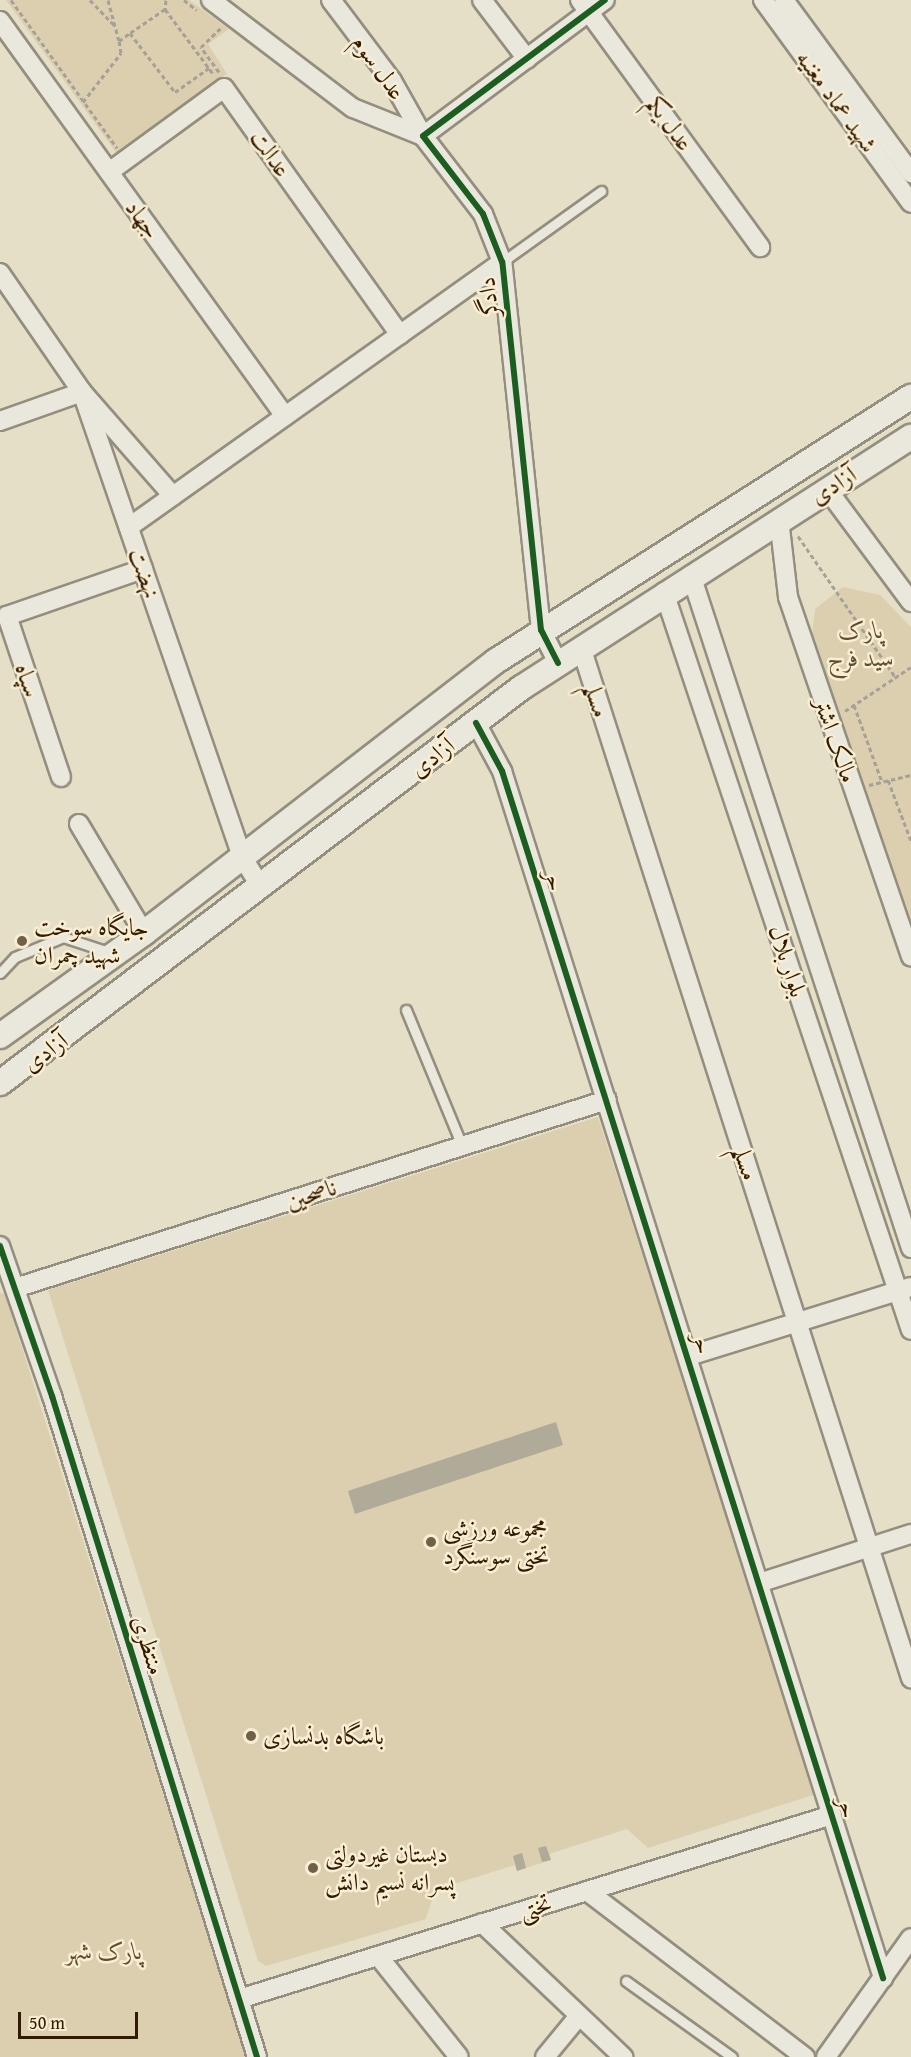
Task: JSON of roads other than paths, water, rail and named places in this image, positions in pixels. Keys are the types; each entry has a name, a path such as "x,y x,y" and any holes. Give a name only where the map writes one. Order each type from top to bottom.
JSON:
{"main road":[{"name":"آزادی","path":"0,1036 144,933 241,855 541,630 911,398"},
{"name":"آزادی","path":"0,1083 580,647 911,437"}],"street":[{"name":"عدل سوم","path":"331,0 392,81 423,136"},
{"path":"482,0 527,59"},
{"path":"207,7 353,108 423,136 527,59 585,7 604,0"},
{"name":"شهید عماد مغنیه","path":"763,0 911,202"},
{"name":"شهید عماد مغنیه","path":"784,0 911,172"},
{"name":"عدل یکم","path":"585,7 760,247"},
{"name":"جهاد","path":"0,21 285,416"},
{"name":"عدالت","path":"109,172 216,83 400,335"},
{"name":"دادگر","path":"423,136 483,214 502,262 541,630 558,663"},
{"path":"129,527 502,262"},
{"name":"نهضت","path":"0,273 82,392 241,855 262,888"},
{"path":"0,421 82,392 173,496"},
{"path":"827,489 911,602"},
{"name":"مالک اشتر","path":"782,517 788,597 911,957"},
{"name":"سپاه","path":"61,777 4,617 143,569"},
{"name":"بلوار بلال","path":"691,575 911,1248"},
{"name":"بلوار بلال","path":"664,592 904,1289 911,1330"},
{"name":"مسلم","path":"580,647 911,1678"},
{"name":"حر","path":"476,723 502,771 689,1356 883,1978"},
{"path":"79,824 144,933"},
{"name":"ناصحین","path":"15,1288 607,1100"},
{"name":"منتظری","path":"0,1246 257,2057"},
{"path":"689,1356 904,1289"},
{"path":"759,1584 911,1534"},
{"name":"تختی","path":"239,1999 832,1815"},
{"path":"587,1891 805,2057"},
{"path":"482,1923 578,2017 623,2057"},
{"path":"835,2054 911,1938"},
{"path":"378,1956 459,2057"},
{"path":"545,2057 578,2017"}],"lane":[{"path":"502,262 601,191"},
{"path":"0,973 15,957 63,937 115,953"},
{"path":"406,1010 462,1146"},
{"path":"626,1981 732,2057"}],"place":[{"name":"جایگاه سوخت شهید چمران","path":"22,941"},
{"name":"مجموعه ورزشی تختی سوسنگرد","path":"431,1542"},
{"name":"باشگاه بدنسازی","path":"251,1736"},
{"name":"دبستان غیردولتی پسرانه نسیم دانش","path":"313,1868"}],"park label":[{"name":"پارک سید فرج","path":"861,644"},
{"name":"پارک شهر","path":"104,1951"}]}
